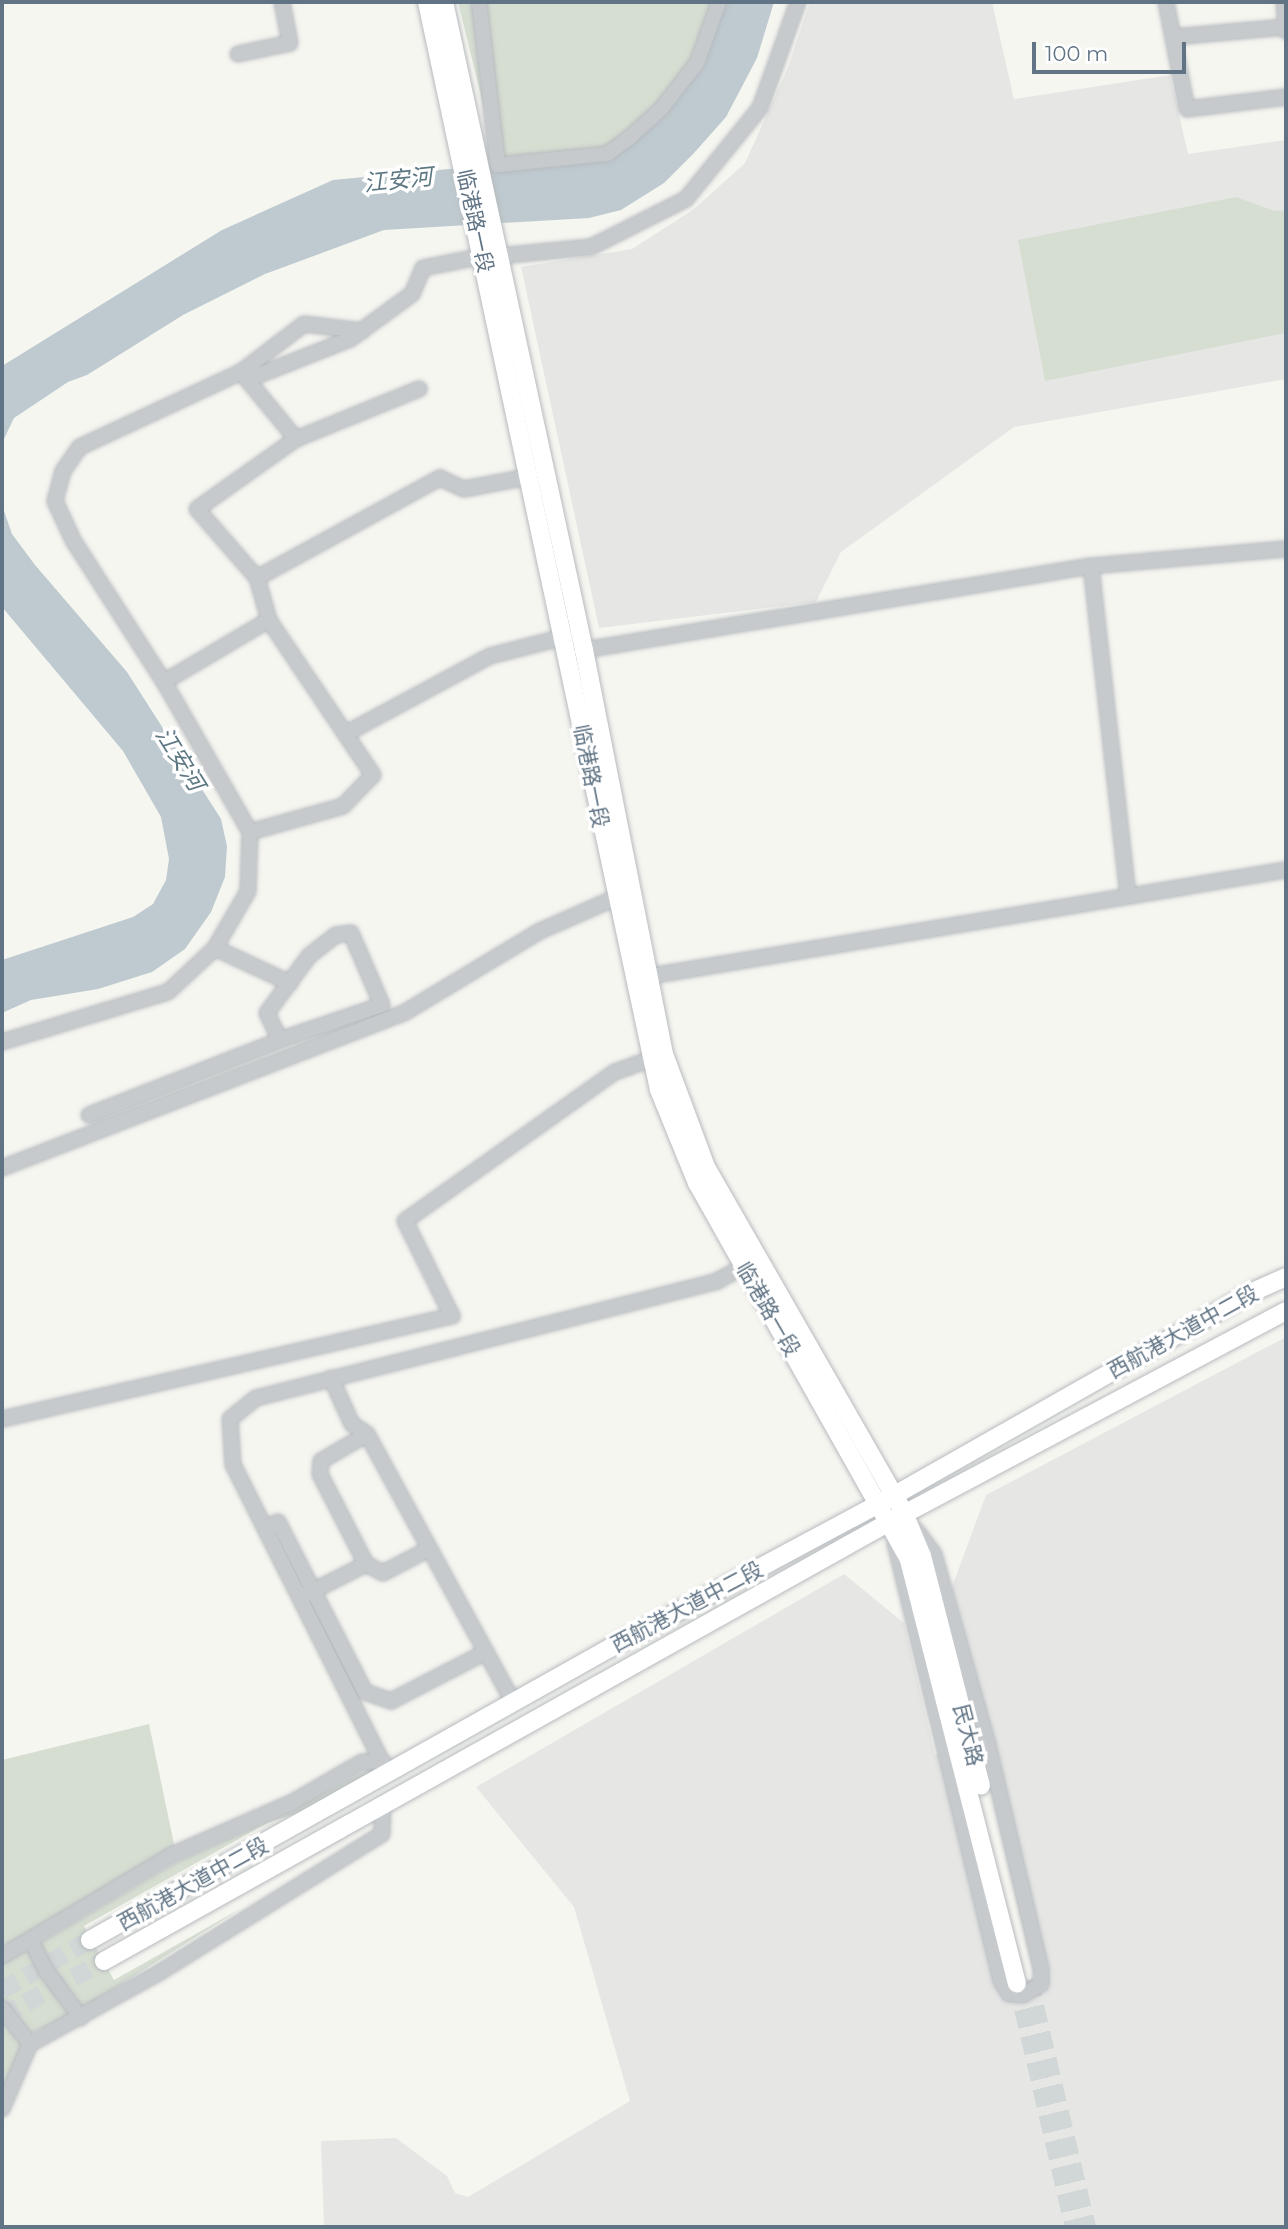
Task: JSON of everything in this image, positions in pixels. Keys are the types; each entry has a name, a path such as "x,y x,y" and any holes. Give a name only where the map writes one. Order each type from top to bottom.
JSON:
{"main road":[{"name":"临港路一段","path":"427,2 471,160"},
{"name":"临港路一段","path":"444,2 471,160 576,640 642,977 650,1059 692,1172 750,1264 888,1499"},
{"name":"临港路一段","path":"576,640 615,898 681,1108 750,1264"},
{"name":"西航港大道中二段","path":"90,1940 385,1767 513,1702 888,1499 1250,1293 1286,1278"},
{"path":"104,1961 897,1517 1286,1311"},
{"name":"民大路","path":"888,1499 897,1517 1023,1981"}],"street":[{"path":"238,54 290,43 282,2"},
{"path":"479,2 498,165 607,154 629,138 661,109 697,63 719,2"},
{"path":"241,372 259,375 363,331 412,294 423,268 491,256 591,247 686,198 760,108 798,2"},
{"path":"1166,2 1187,109 1286,97"},
{"path":"1172,37 1286,29 1284,2"},
{"path":"2,1042 168,992 215,948 248,891 250,832 164,682 104,592 55,501 63,471 80,447 241,372 304,324 363,331"},
{"path":"241,372 296,439"},
{"path":"250,832 343,806 373,775 269,620 257,578 197,509 296,439 419,389"},
{"path":"257,578 440,478 464,489 538,475"},
{"path":"347,733 490,656 576,640 1091,566 1286,548"},
{"path":"1091,566 1128,894"},
{"path":"164,682 269,620"},
{"path":"642,977 1128,894 1286,870"},
{"path":"2,1168 404,1013 540,931 615,898"},
{"path":"89,1115 280,1040 382,1005 351,933 336,935 309,956 267,1013 280,1040"},
{"path":"215,948 290,983"},
{"path":"2,1419 452,1316 405,1221 615,1072 650,1059"},
{"path":"385,1767 233,1465 230,1419 257,1398 716,1281 750,1264"},
{"path":"331,1378 352,1424 367,1434 513,1702"},
{"path":"367,1434 321,1461 320,1474 366,1564 383,1573 429,1549"},
{"path":"897,1517 934,1554 987,1741 1041,1969 1041,1984 1023,1996 1009,1994 1001,1981 897,1517"},
{"path":"265,1528 278,1522 365,1692 391,1701 485,1653"},
{"path":"299,1598 366,1564"},
{"path":"2,1956 32,1941 174,1854 291,1803 362,1762 385,1767"},
{"path":"2,2109 30,2044 81,2018 383,1834 383,1803"},
{"path":"32,1941 47,1972 81,2018"},
{"path":"2,2007 30,2044"}],"shaded area":[{"path":"458,2 721,2 697,63 607,154 498,165"},
{"path":"810,2 992,2 1014,99 1170,75 1188,154 1286,140 1286,379 1014,427 841,552 816,602 599,628 521,267 632,249 694,209 745,163 787,70"},
{"path":"1236,197 1275,211 1286,210 1286,333 1045,381 1018,240"},
{"path":"1286,1337 1286,2227 324,2227 321,2141 396,2138 447,2176 455,2193 468,2197 630,2101 574,1907 476,1787 844,1574 904,1623 935,1755 946,1752 1008,1985 1035,1978 980,1743 991,1740 952,1587 986,1495"},
{"path":"149,1724 175,1849 13,1944 2,1945 2,1760"},
{"path":"372,1767 372,1771 302,1812 267,1823 84,1926 114,1980 242,1908 88,2005 78,2007 72,2002 39,1945 43,1941 179,1861 280,1816"},
{"path":"29,1952 70,2008 69,2016 29,2034 2,2001 2,1962"},
{"path":"2,2015 20,2035 21,2048 2,2101"}],"water":[{"name":"江安河","path":"721,2 774,2 757,58 726,117 694,153 664,183 621,210 589,218 384,230 265,274 183,315 87,375 68,382 14,418 2,443 2,366 222,230 333,180 607,154 697,63"},
{"name":"江安河","path":"2,505 12,534 35,565 127,672 221,819 227,846 225,877 211,912 185,949 152,972 98,989 31,1000 2,1013 2,960 133,917 153,904 166,880 169,859 161,817 123,751 2,607"}],"tunnel":[{"path":"2,1990 90,1940"},
{"path":"2,2016 104,1961"},
{"path":"1029,1980 1087,2227"},
{"path":"1017,1983 1074,2227"}]}
